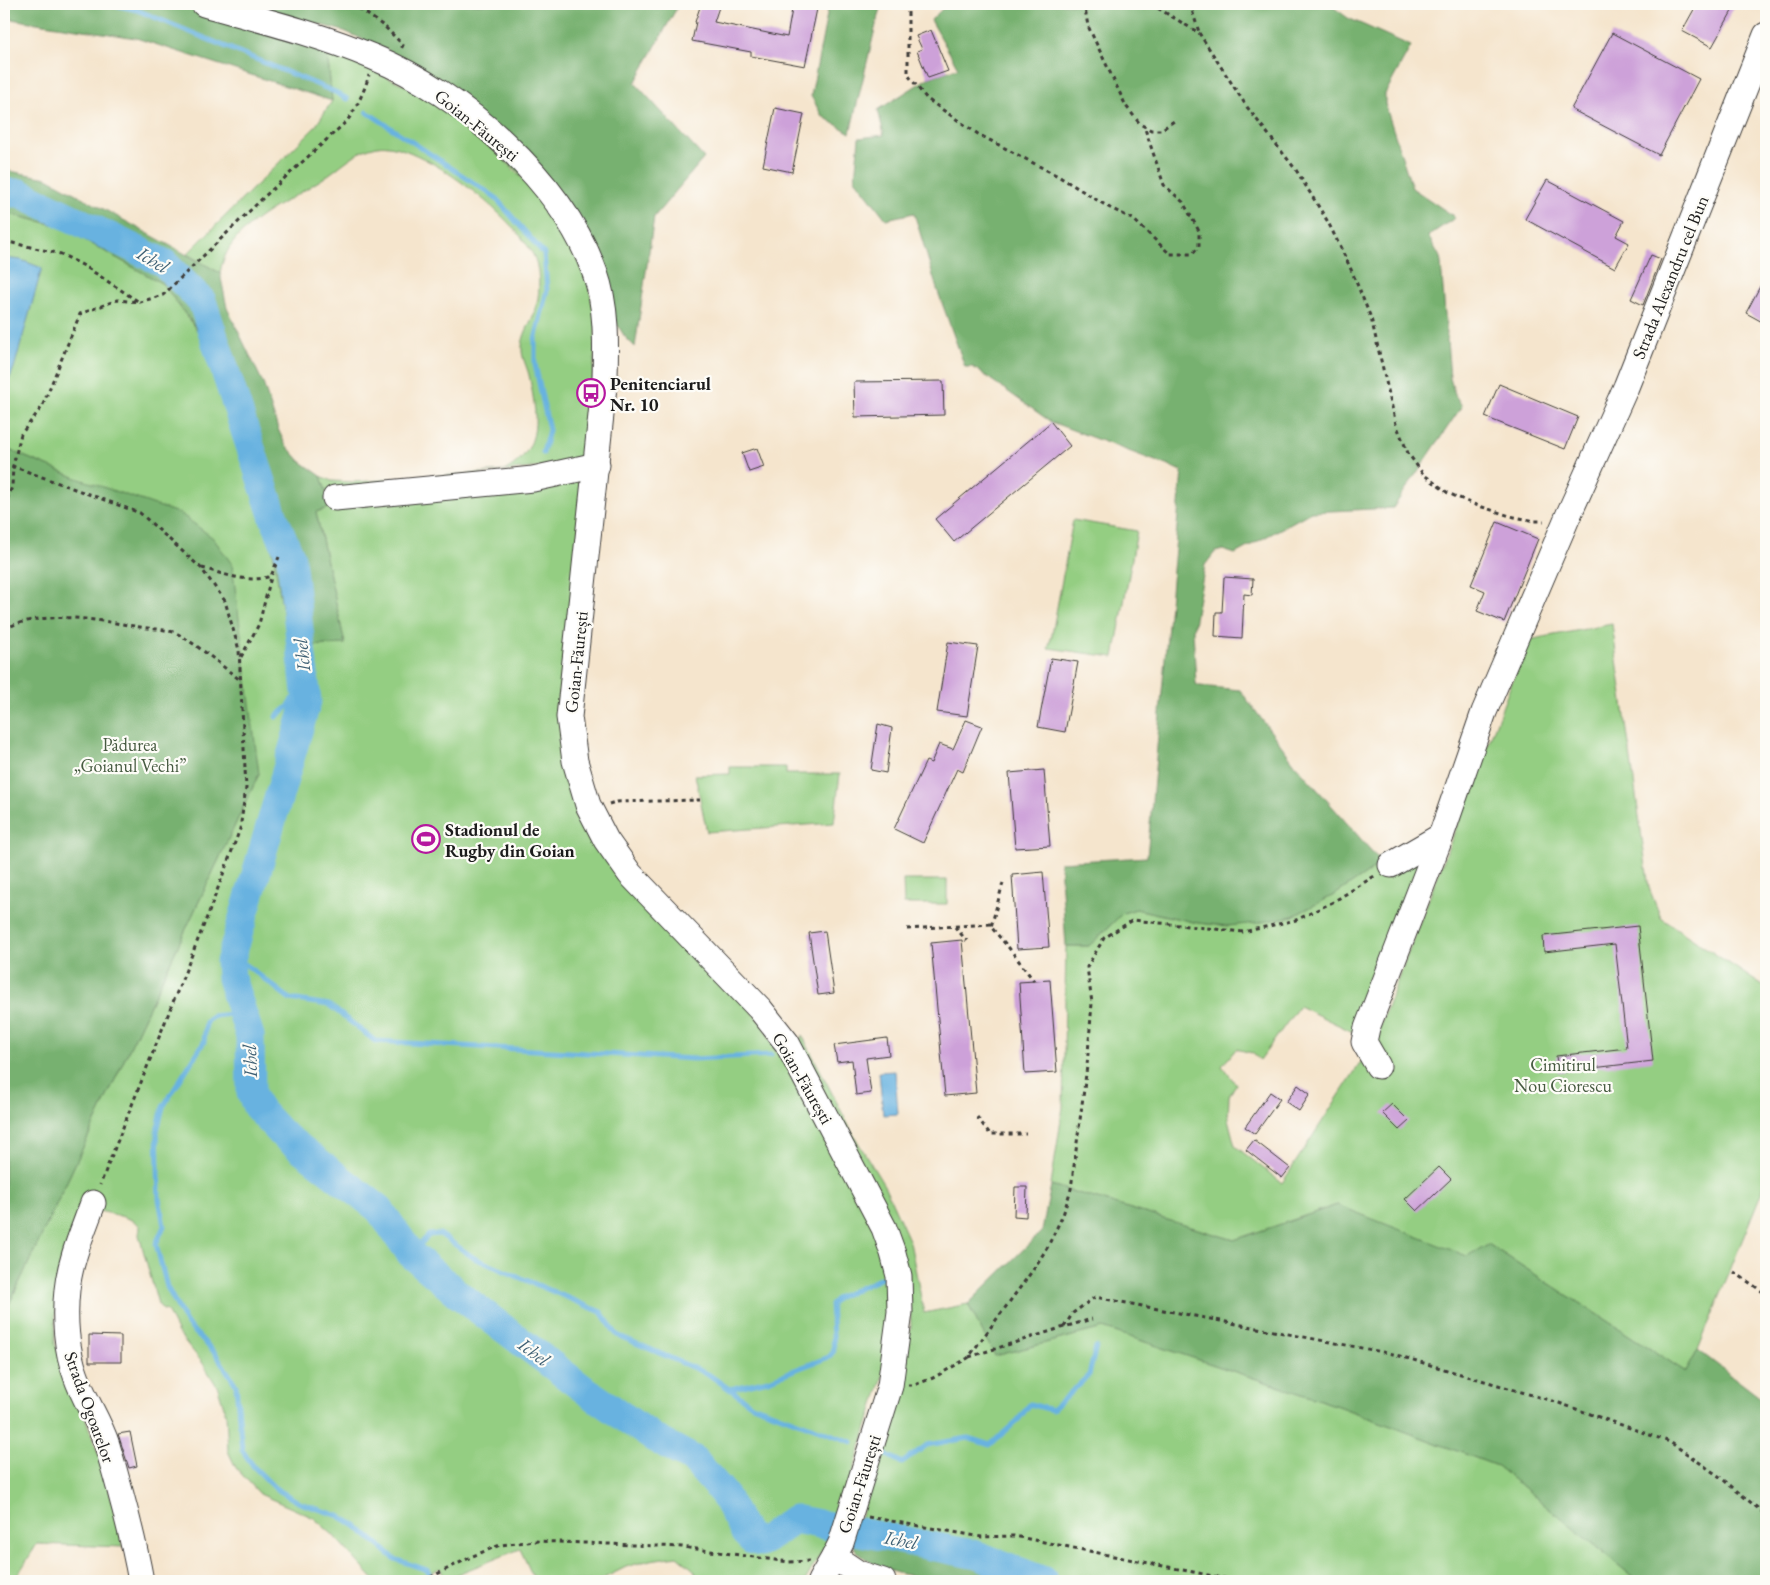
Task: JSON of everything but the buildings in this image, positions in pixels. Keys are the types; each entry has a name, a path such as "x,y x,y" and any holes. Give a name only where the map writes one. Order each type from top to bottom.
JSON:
{"street":[{"name":"Goian-Făurești","path":"204,4 312,34 384,62 420,79 481,123 529,167 565,213 584,247 596,274 603,303 606,342 605,377 569,717 575,761 588,805 606,840 630,874 760,1009 787,1043 884,1228 899,1276 900,1312 890,1386 850,1514 837,1550 820,1581"},
{"name":"Strada Alexandru cel Bun","path":"1378,1066 1364,1042 1367,1028 1440,836 1484,712 1626,387 1766,35"},
{"path":"335,498 533,479 597,465"},
{"path":"1391,865 1440,836"},
{"name":"Strada Ogoarelor","path":"93,1203 70,1269 66,1291 67,1344 76,1376 94,1412 106,1444 130,1530 140,1581"},
{"path":"837,1550 858,1573 883,1581"}],"path":[{"path":"4,508 12,487 13,466 21,434 42,407 80,314 117,300 140,302 163,295 264,197 347,121 366,87 384,62 403,45 385,27 353,4"},
{"path":"908,4 908,75 927,98 978,134 1058,176 1110,208 1133,218 1170,254 1193,254 1199,246 1199,230 1183,202 1164,185 1144,126"},
{"path":"1087,4 1085,9 1088,26 1126,106 1140,124 1151,130 1162,130 1177,119"},
{"path":"1151,4 1199,33"},
{"path":"1190,4 1199,33 1247,107 1296,170 1328,222 1350,267 1371,318 1396,424 1408,454 1423,474 1448,493 1473,504 1510,516 1535,521 1546,521 1568,516"},
{"path":"4,241 61,254 140,302"},
{"path":"4,463 140,513 201,568 225,601 240,650 246,788 240,829 209,912 93,1203"},
{"path":"240,659 259,624 271,576 279,557"},
{"path":"201,568 241,578 263,579 271,576"},
{"path":"4,629 16,624 41,619 72,618 118,623 176,633 241,680"},
{"path":"615,802 700,800"},
{"path":"968,1358 1033,1270 1047,1248 1063,1215 1071,1189 1087,1066 1092,1003 1087,967 1104,938 1133,920 1243,932 1296,920 1333,902 1391,865"},
{"path":"1002,882 991,927 1034,981"},
{"path":"907,929 992,924"},
{"path":"955,927 967,941"},
{"path":"977,1117 990,1134 1026,1134"},
{"path":"1734,1272 1766,1294"},
{"path":"1064,1327 1073,1313 1095,1297 1394,1354 1559,1402 1670,1442 1720,1477 1766,1515"},
{"path":"890,1386 914,1385 933,1378 968,1358 1092,1319"},
{"path":"850,1514 982,1536 1014,1536 1238,1581"},
{"path":"424,1581 473,1556 500,1545 534,1541 682,1547 789,1562 806,1562 837,1550"}],"green space":[{"path":"4,4 171,4 278,33 327,51 332,101 136,38 4,18"},
{"path":"239,4 679,4 635,83 704,158 654,217 635,347 625,337 613,318 590,239 389,51 344,31"},
{"path":"829,4 881,4 850,133 822,116 811,96"},
{"path":"947,4 1329,4 1348,18 1411,46 1385,94 1385,104 1412,188 1455,218 1428,236 1440,257 1450,378 1455,395 1462,406 1393,508 1311,512 1235,554 1223,550 1215,552 1205,565 1193,630 1196,684 1240,690 1295,764 1382,863 1336,894 1293,916 1228,926 1198,923 1136,909 1123,913 1089,946 1066,946 1060,862 1147,857 1182,471 1051,422 973,367 965,367 937,289 914,213 886,219 855,179 859,138 884,135 878,110 928,78 958,68 931,20"},
{"path":"327,51 405,85 444,107 493,149 528,184 568,238 588,282 596,323 590,450 566,464 326,492 321,476 332,481 354,482 504,471 517,462 532,442 534,430 534,404 522,345 535,311 539,286 536,262 528,246 491,206 442,169 417,155 395,147 377,146 362,151 329,175 262,216 250,225 231,246 224,259 220,273 187,254 315,127 332,101"},
{"path":"4,170 47,178 220,273 227,308 263,383 285,444 300,461 321,476 331,507 316,512 345,644 289,647 273,552 199,332 163,284 60,226 4,213"},
{"path":"4,213 60,226 163,284 198,332 273,552 289,647 345,644 316,512 331,507 575,479 582,487 571,639 580,808 761,1022 873,1222 889,1284 885,1369 829,1550 824,1548 805,1581 699,1581 694,1570 677,1556 650,1560 626,1567 598,1581 535,1581 520,1549 445,1579 440,1568 417,1581 375,1581 332,1534 314,1518 260,1494 236,1468 228,1451 226,1414 218,1388 202,1362 178,1333 167,1311 163,1310 158,1304 139,1235 140,1227 128,1219 99,1211 56,1288 55,1344 85,1417 106,1476 123,1547 37,1544 14,1581 4,1581 4,1315 259,774 74,477 4,448"},
{"name":"Pădurea „Goianul Vechi”","path":"4,448 74,477 181,514 213,538 232,564 259,774 4,1315"},
{"path":"1073,520 1137,531 1114,657 1048,648"},
{"name":"Cimitirul Nou Ciorescu","path":"1612,624 1649,888 1661,918 1766,988 1766,1181 1698,1350 1686,1372 1488,1244 1467,1257 1337,1205 1234,1240 1051,1185 1063,1107 1066,946 1089,946 1123,913 1136,909 1198,923 1228,926 1293,916 1336,894 1382,863 1434,845 1359,1035 1299,1006 1260,1060 1252,1053 1236,1049 1222,1066 1236,1084 1229,1096 1228,1119 1235,1146 1282,1183 1374,1042 1528,640"},
{"path":"730,767 786,767 786,774 840,774 834,823 707,832 695,775 730,774"},
{"path":"903,880 947,880 947,904 904,904"},
{"path":"802,1035 853,1134 885,1187 910,1242 924,1313 968,1304 995,1356 1103,1328 1335,1405 1497,1466 1638,1581 1062,1581 974,1547 859,1521 905,1378 911,1325 909,1283 798,1046"},
{"path":"1051,1185 1234,1240 1337,1205 1467,1256 1488,1244 1686,1372 1698,1350 1766,1402 1766,1581 1638,1581 1497,1466 1335,1405 1103,1328 995,1356 968,1304 1042,1231"},
{"path":"859,1521 974,1547 1062,1581 938,1581 897,1573 870,1562 857,1552 851,1542"}],"water":[{"path":"4,258 21,260 42,268 9,380 4,380"},
{"path":"895,1071 898,1114 883,1115 879,1072"}],"waterway":[{"path":"111,4 137,10 335,92 347,99"},
{"path":"367,112 495,197 544,254 547,290 535,340 535,364 549,430 543,453"},
{"name":"Ichel","path":"4,193 20,193 164,263 202,301 274,518 291,558 307,701 230,962 231,978 250,1036 251,1093 257,1107 282,1134 379,1209 411,1254 458,1294 585,1390 654,1438 693,1459 723,1493 745,1533 752,1540 760,1542 794,1519 977,1555 1044,1581"},
{"path":"276,717 289,706 292,699 306,697"},
{"path":"232,954 290,999 329,1005 375,1041 694,1059 771,1055"},
{"path":"243,1013 212,1016 206,1022 204,1042 163,1107 157,1131 159,1199 164,1226 156,1244 167,1287 186,1323 216,1354 236,1385 242,1450 254,1467 275,1488 300,1503 339,1516 356,1526 395,1559 427,1570 433,1581"},
{"path":"411,1254 429,1235 440,1234 474,1258 601,1312 617,1335 708,1374 752,1405 852,1442"},
{"path":"730,1389 768,1380 829,1357 834,1351 831,1304 837,1298 884,1277"},
{"path":"882,1452 902,1463 927,1445 968,1438 990,1445 1018,1420 1030,1404 1052,1410 1089,1375 1096,1347"}],"place":[{"name":"Penitenciarul Nr. 10","path":"591,393"},
{"name":"Stadionul de Rugby din Goian","path":"426,839"}]}
